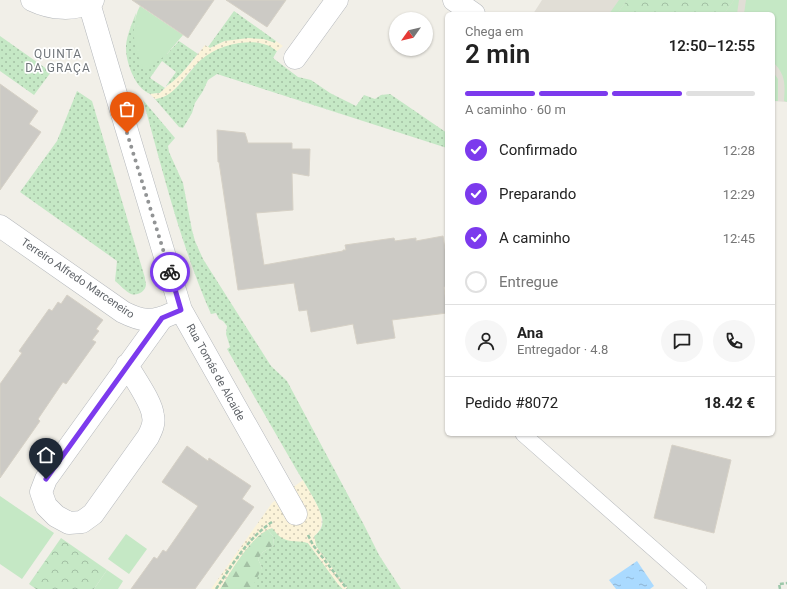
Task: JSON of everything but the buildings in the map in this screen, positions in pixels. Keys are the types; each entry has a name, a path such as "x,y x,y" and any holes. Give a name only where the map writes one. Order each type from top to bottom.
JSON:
{"street":[{"name":"Rua Tomás de Alcaide","path":"32,0 38,3 61,8 73,8 91,1 171,314 296,514"},
{"path":"295,58 336,0"},
{"path":"454,0 471,12"},
{"name":"Terreiro Alfredo Marceneiro","path":"0,226 136,319 149,320 171,314"},
{"path":"127,365 150,406 154,417 153,426 148,437 93,514 82,522 69,523 56,516 46,506 41,492 46,479 127,365 171,314"}],"lane":[{"path":"525,436 699,589"}],"path":[{"path":"216,589 233,562 260,530 276,518 296,514 313,545 347,589"},
{"path":"780,589 779,584 787,583"}],"shaded area":[{"path":"542,0 787,0 787,102 775,101 775,12 534,12"}],"green space":[{"path":"619,0 627,0 618,12 610,12"},
{"path":"627,0 734,0 725,12 618,12"},
{"path":"734,0 739,0 737,12 725,12"},
{"path":"746,0 787,0 787,102 784,101 784,80 775,64 775,12 744,12"},
{"path":"140,6 183,35 166,55 144,71 135,47 134,35 136,16"},
{"path":"234,11 276,41 275,43 263,39 225,41 210,48 208,47"},
{"path":"136,13 134,32 166,55 179,41 198,54 180,75 166,86 176,72 162,61 150,78 165,88 160,93 151,94 140,87 129,66 126,46"},
{"path":"0,36 51,72 34,95 0,71"},
{"path":"250,41 269,45 277,51 273,58 298,77 311,80 330,93 356,106 364,95 375,99 381,95 390,94 445,132 445,147 217,74 208,80 183,128 179,127 155,99 164,96 179,85 205,56 213,50 226,45"},
{"path":"775,75 778,79 778,101 775,101"},
{"path":"77,91 92,101 145,278 146,285 138,294 131,294 115,281 117,261 20,192 57,141"},
{"path":"143,100 175,138 168,146 169,152 183,183 192,230 203,259 271,366 287,381 379,555 401,589 348,589 316,546 314,536 322,526 322,518 318,507 227,349 230,347 226,334 227,326 219,319 216,313 211,314 200,288 182,235 165,181"},
{"path":"0,496 54,533 22,579 0,564"},
{"path":"273,528 292,541 302,541 308,543 343,589 246,589 262,568 258,559 263,552 274,545 273,536 267,529"},
{"path":"267,529 273,536 274,545 263,552 258,559 262,568 253,586 246,589 220,589 247,548"},
{"path":"126,534 147,549 129,574 108,559"},
{"path":"61,538 107,570 94,589 36,589 29,584"},
{"path":"107,570 123,581 118,589 94,589"}],"sand":[{"path":"248,38 263,39 275,43 276,41 283,46 277,51 269,46 255,42 225,46 200,60 175,89 167,95 155,99 150,94 160,93 178,77 205,45 210,48 225,41"},
{"path":"303,480 319,509 321,516 319,530 314,536 316,546 348,589 343,589 338,584 308,543 285,540 272,528 264,532 250,545 236,563 220,589 211,589 272,503"}],"water":[{"path":"637,561 654,586 650,589 616,589 609,580"}],"way so far":[{"path":"127,133 170,272"}],"district":[{"name":"QUINTA DA GRAÇA","path":"58,61"}],"route":[{"path":"46,479 162,318 181,310 170,272"}]}
